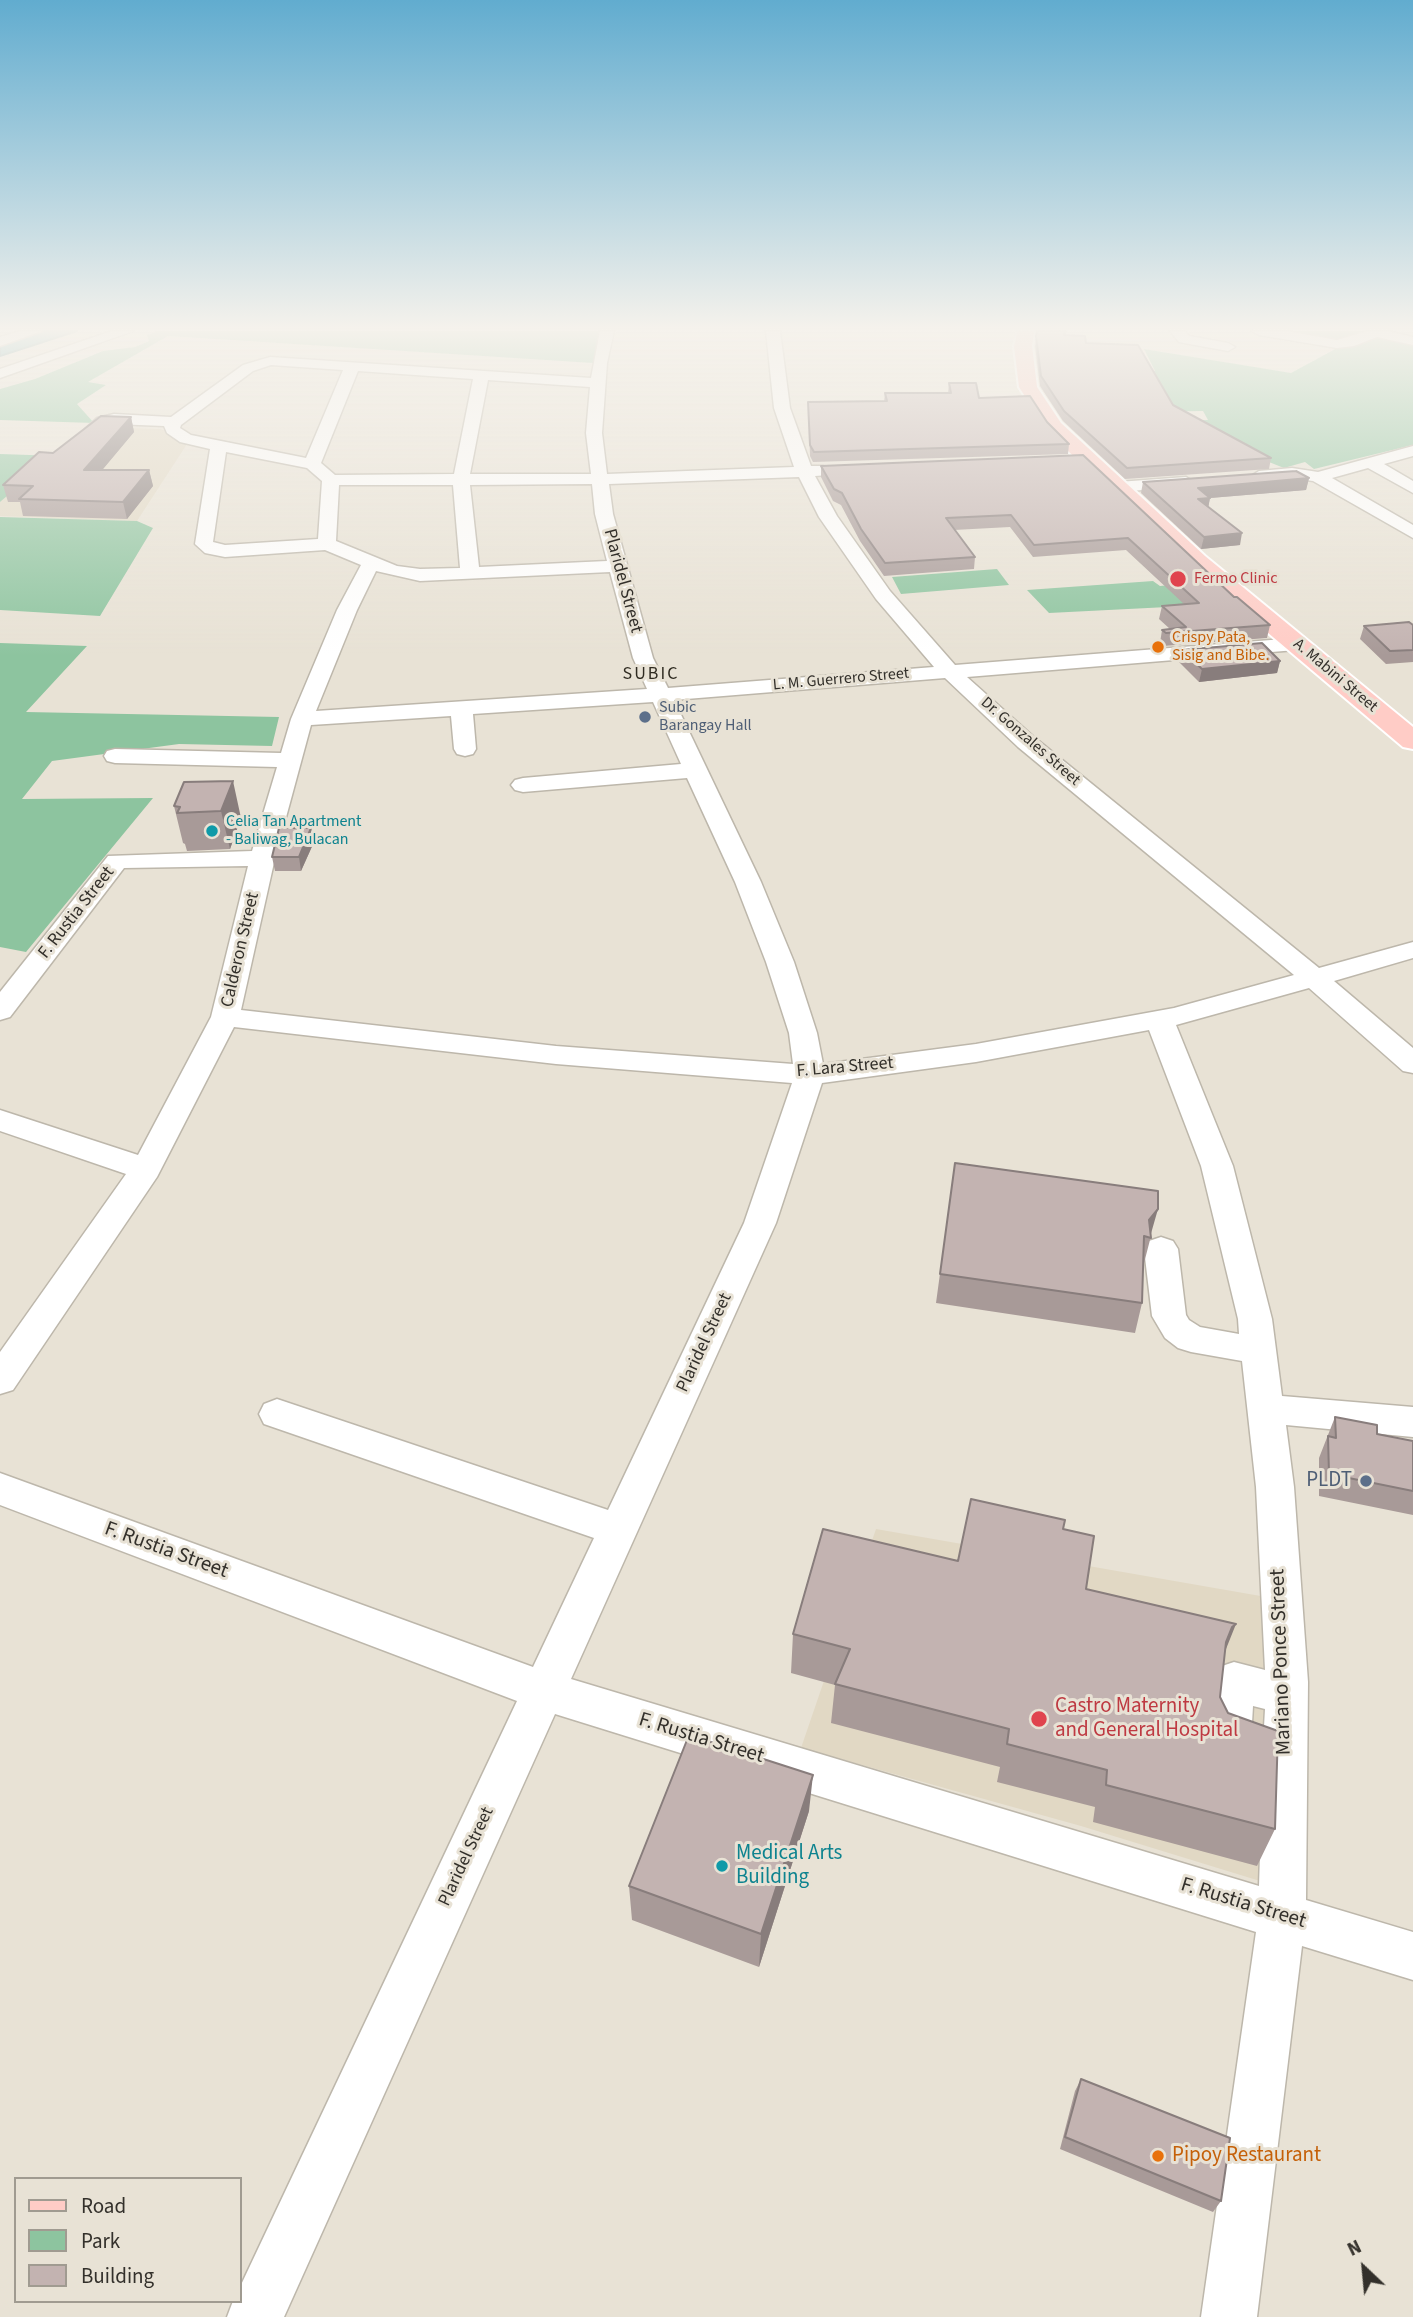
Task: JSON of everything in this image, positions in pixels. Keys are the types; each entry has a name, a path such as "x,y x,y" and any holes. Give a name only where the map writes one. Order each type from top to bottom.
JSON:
{"main road":[{"name":"A. Mabini Street","path":"1069,439 1176,544 1413,741"}],"street":[{"path":"187,439 312,464 331,480 598,479 845,470"},
{"path":"312,464 322,439"},
{"path":"469,439 461,480 470,574"},
{"name":"Plaridel Street","path":"256,2317 760,1223 810,1075 803,1033 780,962 748,882 643,658 598,479 595,439"},
{"name":"Dr. Gonzales Street","path":"793,439 804,471 828,517 883,595 948,671 1026,742 1315,978 1413,1064"},
{"path":"218,446 204,544 212,550 327,544 406,574 470,574 618,566"},
{"path":"1318,477 1413,451"},
{"path":"1060,460 1087,459"},
{"path":"1369,462 1413,488"},
{"path":"1242,478 1293,473 1318,477 1413,533"},
{"path":"327,544 331,480"},
{"path":"1118,487 1203,481"},
{"name":"Calderon Street","path":"0,1380 10,1346 146,1169 225,1017 262,859 302,719 346,610 372,561"},
{"name":"L. M. Guerrero Street","path":"302,719 659,695 1296,644"},
{"path":"461,708 465,750"},
{"path":"115,757 291,760"},
{"path":"523,785 696,770"},
{"name":"F. Rustia Street","path":"0,1011 117,861 262,859"},
{"name":"F. Lara Street","path":"225,1017 556,1055 810,1075 975,1053 1159,1019 1413,950"},
{"path":"0,971 28,976"},
{"name":"Mariano Ponce Street","path":"1159,1019 1217,1166 1255,1318 1275,1487 1287,1695 1282,1916 1229,2317"},
{"path":"0,1120 146,1169"},
{"path":"1161,1248 1169,1316 1177,1329 1191,1339 1257,1350"},
{"path":"1267,1409 1413,1422"},
{"path":"277,1414 619,1530"},
{"name":"F. Rustia Street","path":"0,1489 544,1691 1413,1956"},
{"path":"1286,1754 1229,1735 1234,1681 1287,1695"}],"shaded area":[{"path":"80,439 190,439 137,521 0,516 0,502 41,467"},
{"name":"Castro Maternity and General Hospital","path":"876,1529 1272,1598 1260,1881 1081,1826 801,1748"}],"green space":[{"path":"1212,439 1413,439 1413,445 1314,469 1305,462 1284,468"},
{"path":"0,454 60,456 41,467 0,502"},
{"path":"0,517 137,521 153,528 100,616 0,610"},
{"path":"997,569 1009,585 901,594 892,577"},
{"path":"1153,581 1160,586 1202,582 1227,604 1049,613 1027,590"},
{"path":"0,643 87,646 26,712 279,717 272,746 179,744 52,761 22,799 153,798 26,952 0,947"}],"building":[{"path":"71,439 111,439 84,470 149,470 123,502 19,499 33,486 3,485 39,452 53,453"},
{"path":"810,439 1064,439 1069,444 814,452"},
{"path":"1095,439 1236,439 1271,458 1127,468"},
{"path":"1083,455 1234,597 1270,625 1166,633 1162,630 1186,627 1162,606 1199,603 1128,538 1034,545 1011,515 946,518 975,557 885,563 861,529 842,493 834,489 821,466"},
{"path":"1296,471 1309,478 1198,488 1210,498 1198,499 1242,533 1204,537 1143,482"},
{"path":"1409,622 1413,625 1413,650 1390,651 1364,626"},
{"path":"1262,643 1280,661 1202,669 1182,650"},
{"path":"233,781 221,811 177,813 180,807 174,806 184,782"},
{"path":"279,828 311,828 299,857 272,857"},
{"path":"955,1163 1158,1191 1158,1209 1149,1220 1151,1238 1144,1236 1142,1303 940,1274"},
{"path":"1335,1417 1377,1425 1377,1434 1413,1441 1413,1491 1329,1474 1328,1436 1336,1438"},
{"name":"Castro Maternity and General Hospital","path":"971,1499 1065,1520 1063,1529 1094,1536 1086,1589 1236,1624 1226,1642 1220,1697 1228,1713 1278,1731 1275,1829 1106,1785 1107,1770 1007,1744 1009,1729 835,1684 850,1649 793,1634 823,1529 958,1561"},
{"name":"Medical Arts Building","path":"689,1735 813,1775 761,1934 629,1886"},
{"name":"Pipoy Restaurant","path":"1081,2079 1230,2138 1221,2201 1065,2137"}],"place":[{"name":"Fermo Clinic","path":"1178,579"},
{"name":"Crispy Pata, Sisig and Bibe.","path":"1158,647"},
{"name":"Subic Barangay Hall","path":"645,717"},
{"name":"Celia Tan Apartment - Baliwag, Bulacan","path":"212,831"},
{"name":"PLDT","path":"1366,1481"},
{"name":"Castro Maternity and General Hospital","path":"1039,1719"},
{"name":"Medical Arts Building","path":"722,1866"},
{"name":"Pipoy Restaurant","path":"1158,2156"}],"district":[{"name":"SUBIC","path":"651,675"}]}
